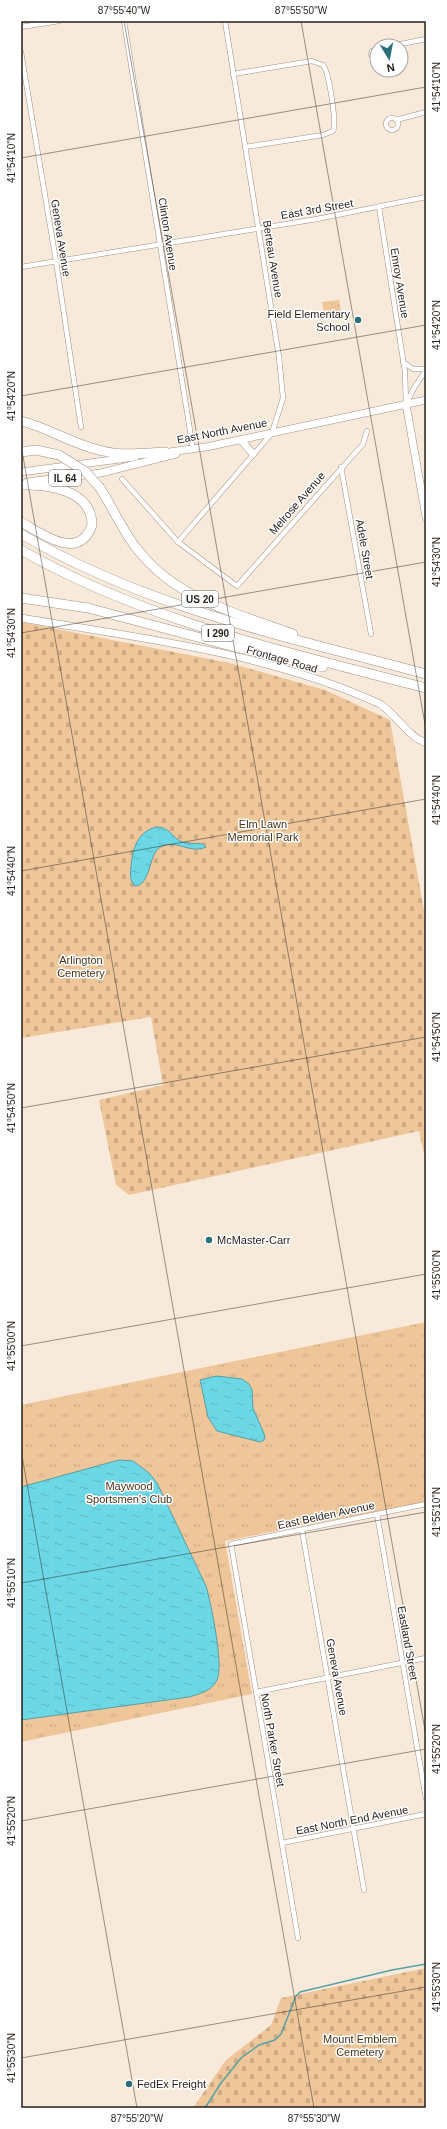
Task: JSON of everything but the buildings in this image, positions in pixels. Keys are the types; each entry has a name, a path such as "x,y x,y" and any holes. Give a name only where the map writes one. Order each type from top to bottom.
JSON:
{"highway":[{"path":"21,421 41,426 102,451 124,454 165,452"},
{"name":"US 20","path":"21,452 36,450 59,455 86,472 100,488 137,550 169,580 216,607 344,652"},
{"path":"21,484 54,487 72,494 85,503 92,519 92,525 88,534 78,542 72,543 58,542 21,522"},
{"name":"I 290","path":"21,534 86,568 130,588 172,604 216,619 426,674"},
{"name":"I 290","path":"21,550 105,592 180,621 426,689"},
{"path":"21,598 88,608 294,661 426,689"}],"main road":[{"name":"East North Avenue","path":"21,472 83,465 193,449 426,400"},
{"path":"406,404 424,491 426,517"},
{"path":"241,440 252,454"},
{"name":"East North Avenue","path":"21,484 101,473 193,449"},
{"name":"Frontage Road","path":"21,618 179,645 303,675 380,704 390,710 414,737 426,743"}],"street":[{"path":"21,27 59,21"},
{"name":"Clinton Avenue","path":"124,21 193,449"},
{"name":"Berteau Avenue","path":"178,542 252,454 272,433 282,404 283,386 225,21"},
{"path":"409,42 426,39"},
{"name":"Geneva Avenue","path":"21,52 56,261 81,427"},
{"path":"233,74 312,61 323,65 327,74 335,122 333,131 323,134 245,147"},
{"path":"396,120 426,112"},
{"name":"East 3rd Street","path":"21,267 161,245 379,207 426,197"},
{"name":"Emroy Avenue","path":"379,207 404,362 406,404"},
{"path":"404,362 413,369 426,370 413,389 406,404"},
{"name":"Melrose Avenue","path":"178,542 237,586 363,444 367,431"},
{"name":"Adele Street","path":"341,467 371,634"},
{"path":"122,479 178,542"},
{"name":"East Belden Avenue","path":"230,1544 426,1504"},
{"name":"Eastland Street","path":"377,1514 426,1799"},
{"name":"Geneva Avenue","path":"302,1530 364,1890"},
{"name":"North Parker Street","path":"230,1544 298,1938"},
{"path":"256,1692 426,1658"},
{"name":"East North End Avenue","path":"282,1843 426,1814"}],"green space":[{"path":"339,300 341,311 324,314 322,302"},
{"name":"Elm Lawn Memorial Park","path":"21,622 230,663 325,690 390,720 426,922 426,1163 419,1131 129,1195 116,1185 99,1100 163,1085 151,1017 21,1038"},
{"name":"Maywood Sportsmen's Club","path":"426,1322 426,1502 225,1541 252,1694 21,1742 21,1405"},
{"name":"Mount Emblem Cemetery","path":"426,1968 426,2108 193,2108 226,2060 271,2025 281,1998"}],"water":[{"path":"157,827 164,828 180,841 203,844 206,847 194,849 170,844 159,848 153,857 144,881 140,885 135,886 131,880 134,848 140,837 150,829"},
{"path":"216,1376 242,1379 249,1384 252,1390 253,1408 265,1436 264,1440 260,1442 217,1431 208,1417 200,1380"},
{"path":"119,1460 133,1461 149,1473 157,1483 206,1586 214,1620 218,1649 219,1673 217,1680 209,1689 189,1697 21,1720 21,1487"}],"waterway":[{"path":"205,2108 221,2083 241,2058 259,2045 275,2040 281,2034 296,1996 300,1992 392,1970 426,1964"}],"place":[{"name":"Field Elementary School","path":"358,320"},
{"name":"McMaster-Carr","path":"209,1240"},
{"name":"FedEx Freight","path":"129,2084"}],"park label":[{"name":"Arlington Cemetery","path":"81,966"}]}
